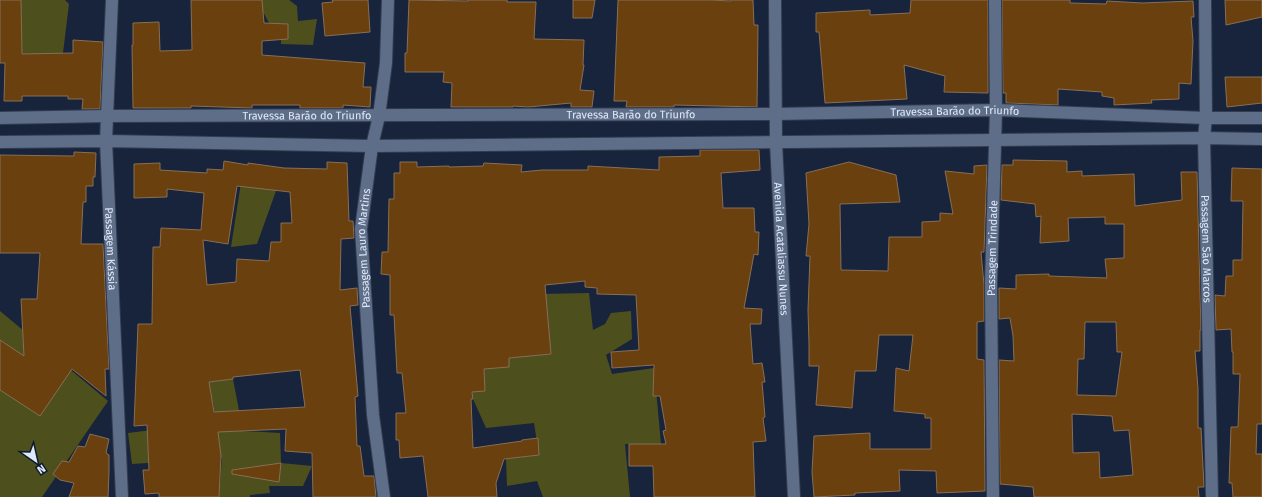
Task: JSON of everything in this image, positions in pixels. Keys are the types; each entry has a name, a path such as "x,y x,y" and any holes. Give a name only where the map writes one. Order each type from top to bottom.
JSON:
{"street":[{"name":"Passagem Kássia","path":"112,0 106,141 122,497"},
{"name":"Passagem Lauro Martins","path":"384,497 373,415 361,229 372,146 386,64 388,0"},
{"name":"Avenida Acataliassu Nunes","path":"775,0 776,143 794,497"},
{"name":"Passagem Trindade","path":"993,497 991,283 996,110 995,0"},
{"name":"Passagem São Marcos","path":"1205,0 1206,118 1204,138 1212,497"},
{"name":"Travessa Barão do Triunfo","path":"0,118 107,116 775,114 996,110 1206,118 1262,118"},
{"path":"0,142 106,141 372,146 1204,138 1262,139"}],"green space":[{"path":"2,0 65,0 69,4 63,53 23,75 21,25"},
{"path":"260,0 289,0 297,6 298,21 317,19 313,45 281,44 281,24 269,23 260,6"},
{"path":"242,176 281,177 257,244 231,247"},
{"path":"589,293 593,330 605,324 611,313 631,311 632,339 606,355 612,374 654,368 661,444 625,444 630,497 543,497 537,481 507,486 506,459 539,455 534,423 486,428 473,399 472,364 508,346 530,356 551,354 540,294"},
{"path":"0,311 108,401 42,497 0,497"},
{"path":"233,379 243,431 280,433 281,463 312,466 303,486 269,486 270,493 250,495 250,497 219,497 222,458 132,464 128,433 216,422 213,402 201,383"}],"building":[{"path":"0,0 21,0 22,54 73,53 73,40 103,42 100,109 82,109 83,99 68,99 68,96 22,96 22,101 4,101 5,63 0,63"},
{"path":"191,0 262,0 264,23 288,24 288,39 262,41 262,55 365,63 363,87 371,87 370,107 343,105 343,108 300,108 300,105 252,105 252,108 191,106 191,108 133,108 133,23 159,22 160,51 192,50"},
{"path":"332,0 368,0 370,32 325,36 322,3 333,2"},
{"path":"409,0 507,0 507,2 536,2 534,39 584,40 584,65 580,90 594,91 592,107 571,107 571,103 528,107 451,107 452,83 443,82 444,72 405,72"},
{"path":"573,0 595,0 592,18 573,18"},
{"path":"618,0 753,0 754,25 758,25 757,107 674,105 674,107 626,107 627,101 614,101"},
{"path":"911,0 988,0 988,93 944,92 945,76 904,65 907,99 825,103 819,32 816,32 816,13 870,10 870,15 910,13"},
{"path":"1002,0 1070,0 1070,3 1106,4 1107,1 1142,3 1193,1 1194,17 1191,17 1193,41 1191,84 1179,83 1179,99 1151,100 1152,103 1114,105 1114,98 1102,96 1102,92 1058,89 1058,105 1006,103 1006,93 1003,93"},
{"path":"1225,0 1262,0 1262,17 1226,25"},
{"path":"1225,77 1262,77 1262,103 1227,107"},
{"path":"700,150 759,150 760,170 721,173 723,208 754,208 755,232 759,232 758,255 754,254 744,308 762,309 761,324 750,324 753,364 762,363 765,382 762,382 765,417 763,418 766,441 753,442 755,497 654,497 653,466 629,466 629,444 666,444 663,431 666,430 660,396 653,396 654,365 612,368 611,352 639,350 636,295 597,294 597,288 585,287 585,281 545,285 551,354 509,358 509,367 484,369 485,391 472,392 473,448 538,438 539,455 504,459 496,483 497,497 428,497 423,456 400,458 399,440 396,440 396,413 406,413 402,373 397,373 394,315 390,315 390,275 381,274 382,252 388,252 389,199 394,199 394,173 400,173 400,162 417,162 417,167 483,166 484,163 522,165 521,172 542,170 588,170 588,166 659,170 659,157 700,156"},
{"path":"74,152 96,153 93,186 86,186 86,202 83,202 81,244 103,244 109,369 105,369 106,396 72,369 40,416 0,390 0,340 24,356 21,299 37,299 40,253 0,253 0,155 74,156"},
{"path":"1013,160 1067,161 1067,172 1082,171 1082,176 1134,174 1135,206 1182,200 1181,172 1197,172 1201,330 1200,351 1195,351 1198,388 1198,428 1201,428 1204,487 1198,487 1199,497 1034,497 1033,487 1000,484 999,360 1014,361 1013,336 1010,318 999,319 999,288 1016,289 1016,275 1049,274 1049,276 1107,278 1105,259 1124,258 1124,224 1105,224 1105,217 1068,218 1069,241 1040,243 1041,216 1036,217 1035,204 1001,200 1002,165 1013,165","holes":["1085,322 1116,322 1117,352 1122,352 1116,396 1077,395 1078,359 1084,359","1072,414 1112,416 1114,431 1129,430 1133,475 1100,478 1099,452 1073,453"]},
{"path":"224,161 284,168 327,169 327,162 347,163 349,221 353,221 354,238 341,239 340,290 357,288 358,305 350,306 358,396 355,397 357,446 360,446 364,476 374,476 376,497 313,497 312,453 285,451 286,429 218,432 221,456 219,497 159,497 159,493 145,494 143,470 149,470 147,425 134,426 138,324 152,324 153,247 160,247 161,228 201,230 204,193 167,189 167,197 134,198 134,164 160,163 160,170 207,173 207,169 223,170","holes":["237,186 290,192 292,223 281,223 281,242 271,242 269,261 237,259 236,282 207,285 203,240 228,244","300,370 305,407 214,412 209,382 233,379 233,377"]},
{"path":"849,162 896,175 900,202 840,204 841,270 888,271 889,237 922,237 922,222 940,221 940,213 953,214 945,171 974,174 974,166 987,165 984,252 981,252 984,285 984,321 977,322 977,359 984,360 985,491 937,493 936,471 899,470 900,491 814,497 812,472 814,436 870,433 870,449 931,449 931,418 925,418 925,414 894,411 896,368 909,371 913,335 879,335 876,371 855,371 852,408 816,405 819,366 809,366 808,310 810,256 806,256 809,224 806,173"},
{"path":"1232,168 1262,169 1262,424 1257,424 1256,454 1262,454 1262,497 1233,497 1232,483 1229,483 1231,427 1238,427 1240,374 1233,374 1231,329 1216,330 1215,295 1225,296 1226,276 1233,276 1233,260 1242,260 1243,201 1231,201"},
{"path":"90,434 109,439 106,453 109,455 108,497 69,497 74,483 60,480 53,474 62,461 69,462 78,446 85,447"},
{"path":"281,463 279,482 232,474 232,470"}]}
